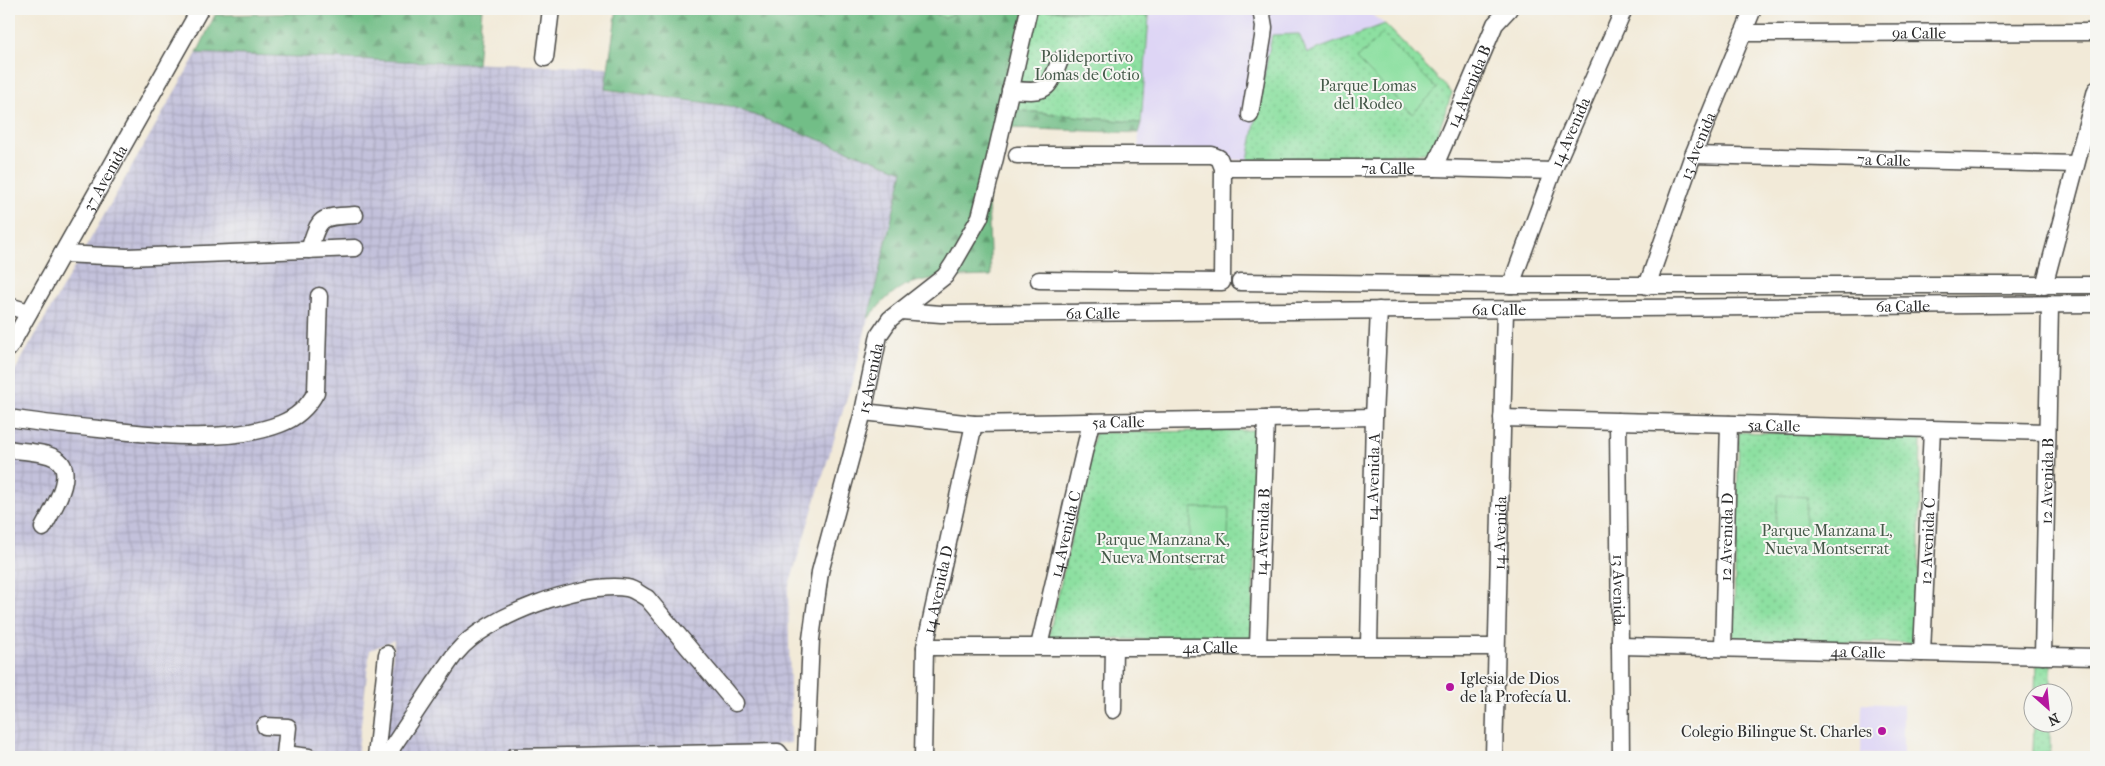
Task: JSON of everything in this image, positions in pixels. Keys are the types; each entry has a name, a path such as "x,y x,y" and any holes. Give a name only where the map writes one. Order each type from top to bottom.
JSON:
{"street":[{"name":"37 Avenida","path":"9,348 200,9"},
{"path":"545,58 551,9"},
{"name":"15 Avenida","path":"806,757 810,639 820,572 863,412 879,335 884,326 945,276 980,217 996,158 1028,9"},
{"path":"1250,115 1264,37 1261,9"},
{"name":"14 Avenida B","path":"1434,168 1496,24 1509,9"},
{"name":"14 Avenida","path":"1511,285 1554,170 1624,9"},
{"name":"13 Avenida","path":"1647,286 1693,155 1753,9"},
{"name":"9a Calle","path":"1744,32 2096,32"},
{"path":"1010,90 1044,90 1051,83 1060,60"},
{"path":"2044,286 2096,90"},
{"path":"1017,155 1212,155 1219,158 1223,168"},
{"name":"7a Calle","path":"1693,155 2076,164"},
{"name":"7a Calle","path":"1223,168 1554,170"},
{"name":"6a Calle","path":"1039,280 1222,282 1223,168"},
{"path":"308,250 321,220 330,216 355,215"},
{"path":"62,254 127,257 355,248"},
{"name":"6a Calle","path":"1240,282 1647,286 2096,285"},
{"path":"9,418 175,437 257,431 282,424 303,410 311,402 316,392 319,296"},
{"name":"6a Calle","path":"901,311 941,314 2050,306 2096,304"},
{"path":"9,306 29,312"},
{"name":"12 Avenida B","path":"2043,656 2050,306"},
{"name":"14 Avenida A","path":"1369,645 1374,417 1379,310"},
{"name":"14 Avenida","path":"1494,757 1505,310"},
{"name":"5a Calle","path":"863,412 974,424 1374,417"},
{"name":"5a Calle","path":"1502,418 2048,432"},
{"name":"14 Avenida B","path":"1258,646 1266,419"},
{"name":"13 Avenida","path":"1618,421 1621,757"},
{"name":"14 Avenida C","path":"1040,646 1091,422"},
{"name":"14 Avenida D","path":"923,757 925,647 974,424"},
{"name":"12 Avenida D","path":"1723,648 1729,424"},
{"name":"12 Avenida C","path":"1922,653 1932,429"},
{"path":"9,449 46,455 56,458 62,464 65,484 43,528"},
{"path":"389,757 393,746 457,650 468,641 494,622 516,611 552,598 601,588 628,588 647,598 735,704"},
{"path":"1113,710 1114,646"},
{"name":"4a Calle","path":"925,647 1496,646"},
{"name":"4a Calle","path":"1620,646 2096,657"},
{"path":"376,757 387,654"},
{"path":"265,726 288,726 285,754 309,757"},
{"path":"513,757 780,755"}],"shaded area":[{"path":"1150,9 1363,9 1385,24 1307,53 1272,35 1248,160 1140,157 1138,133 1141,123"},
{"path":"197,53 610,68 606,90 730,106 903,171 857,365 788,589 791,743 776,744 776,757 382,757 394,640 370,650 357,757 9,757 9,381"},
{"name":"Colegio Bilingue St. Charles","path":"1862,703 1903,705 1903,755 1861,754"}],"green space":[{"path":"307,9 482,9 477,64 197,53 215,15 307,13"},
{"path":"617,9 926,9 945,18 962,9 1026,9 1006,66 1006,109 1141,123 1138,133 1008,128 993,136 986,152 991,276 945,278 911,283 892,294 868,319 903,171 730,106 605,89"},
{"path":"926,9 962,9 945,18"},
{"name":"Polideportivo Lomas de Cotio","path":"1026,9 1149,16 1141,123 1006,109 1006,66"},
{"path":"1033,9 1150,9 1149,16"},
{"name":"Parque Lomas del Rodeo","path":"1385,24 1452,93 1431,153 1248,160 1272,35 1299,34 1307,53"},
{"path":"1382,34 1437,89 1412,114 1357,59"},
{"name":"Parque Manzana K, Nueva Montserrat","path":"1260,430 1251,640 1048,639 1095,433"},
{"name":"Parque Manzana L, Nueva Montserrat","path":"1739,432 1921,438 1917,643 1733,641"},
{"path":"1778,495 1807,497 1802,553 1773,551"},
{"path":"1192,508 1229,508 1227,570 1188,568"},
{"path":"2036,662 2051,663 2051,684 2035,684"},
{"path":"2034,734 2050,734 2050,753 2033,753"}],"place":[{"name":"Iglesia de Dios de la Profecía U.","path":"1450,687"},
{"name":"Colegio Bilingue St. Charles","path":"1882,731"}]}
